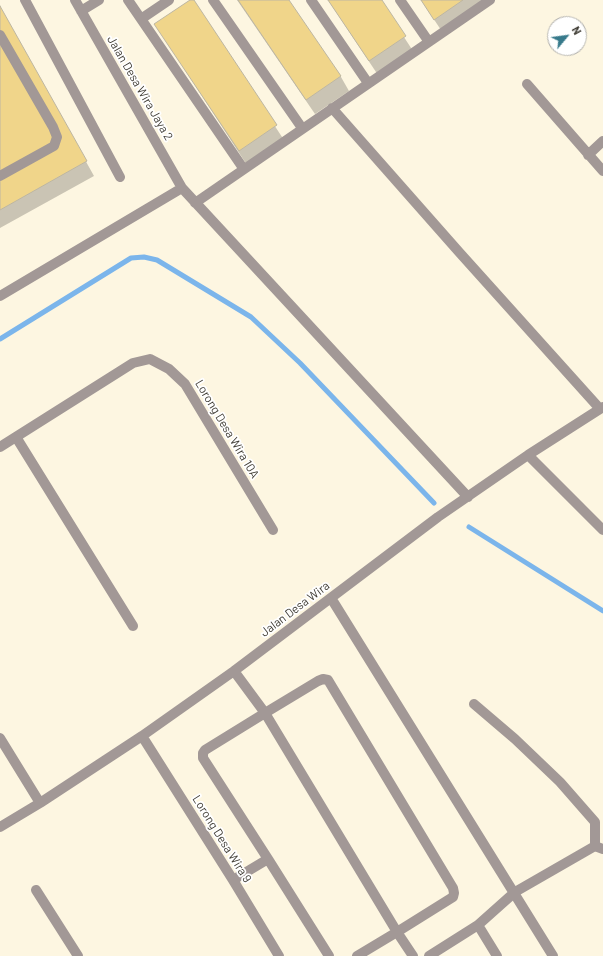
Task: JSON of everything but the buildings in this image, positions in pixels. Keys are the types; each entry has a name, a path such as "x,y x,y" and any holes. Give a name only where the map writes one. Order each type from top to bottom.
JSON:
{"street":[{"path":"25,0 120,177"},
{"name":"Jalan Desa Wira Jaya 2","path":"75,0 182,188 468,497"},
{"path":"81,11 99,0"},
{"path":"128,0 243,168"},
{"path":"141,19 169,0"},
{"path":"213,0 302,128"},
{"path":"311,0 368,83"},
{"path":"400,0 429,42"},
{"path":"195,202 490,0"},
{"path":"0,35 53,127 57,137 54,146 0,176"},
{"path":"527,84 603,171"},
{"path":"332,108 459,252 602,408"},
{"path":"588,155 603,141"},
{"path":"0,296 182,188"},
{"name":"Lorong Desa Wira 10A","path":"0,447 133,363 150,359 169,369 185,384 273,530"},
{"name":"Jalan Desa Wira","path":"0,828 142,736 234,671 438,517 528,455 602,408"},
{"path":"16,437 133,626"},
{"path":"528,455 603,530"},
{"path":"331,598 554,956"},
{"path":"234,671 265,713 413,956"},
{"path":"329,956 203,758 205,750 323,679 328,680 453,888 454,893 453,898 357,956"},
{"path":"429,956 478,925 514,892 599,847 595,822 560,782 515,739 474,704"},
{"name":"Lorong Desa Wira 9","path":"142,736 279,956"},
{"path":"0,738 40,803"},
{"path":"233,880 268,859"},
{"path":"36,890 78,956"},
{"path":"478,925 497,956"}],"waterway":[{"path":"0,339 131,258 144,257 157,260 251,317 300,363 434,503"},
{"path":"469,527 603,611"}]}
